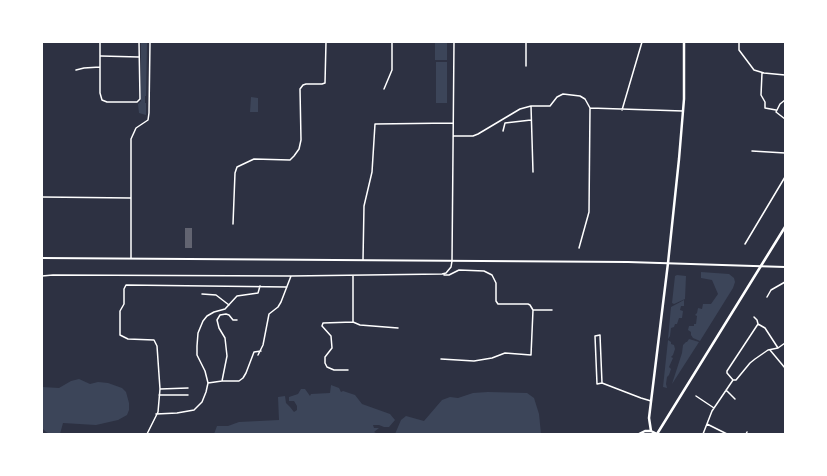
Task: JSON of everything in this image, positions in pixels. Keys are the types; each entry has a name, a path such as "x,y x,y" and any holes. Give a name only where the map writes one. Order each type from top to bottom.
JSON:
{"main road":[{"path":"651,431 649,418 668,263 683,111 684,42"},
{"path":"639,434 645,431 651,431 657,434 785,227"},
{"path":"42,259 668,263 785,267"}],"street":[{"path":"100,42 100,93 102,100 107,102 137,102 140,99 139,42"},
{"path":"131,259 131,139 136,128 148,120 150,42"},
{"path":"234,224 235,173 237,167 254,158 290,160 299,149 301,140 300,90 303,85 306,84 325,83 326,42"},
{"path":"384,89 392,70 392,42"},
{"path":"442,274 448,271 451,267 452,261 454,42"},
{"path":"526,42 526,66"},
{"path":"622,110 642,42"},
{"path":"739,42 739,50 754,70 762,73 785,74"},
{"path":"100,56 139,57"},
{"path":"76,70 100,67"},
{"path":"762,73 761,95 765,102 765,108 776,110"},
{"path":"453,136 473,136 520,109 531,106 548,107 557,96 563,94 575,94 585,99 590,108 589,212 579,248"},
{"path":"776,110 785,100"},
{"path":"531,106 533,172"},
{"path":"590,108 683,111"},
{"path":"776,110 778,115 785,119"},
{"path":"503,131 505,123 531,120"},
{"path":"363,260 364,206 372,172 375,124 453,123"},
{"path":"752,152 785,153"},
{"path":"745,244 785,177"},
{"path":"42,197 131,198"},
{"path":"42,276 353,276 448,274 459,270 484,270 492,276 496,283 496,301 498,304 528,304 533,310 531,355 505,353 492,358 474,360 441,359"},
{"path":"258,355 269,314 278,307 291,276"},
{"path":"353,276 353,322"},
{"path":"767,298 770,290 785,282"},
{"path":"147,434 158,412 160,389 157,346 154,340 128,339 120,335 120,311 124,304 124,289 126,285 287,287"},
{"path":"156,414 177,413 194,410 202,402 208,383 197,355 198,333 203,321 207,316 214,312 223,311 238,295 258,293 260,286"},
{"path":"202,294 216,295 229,305"},
{"path":"533,310 552,310"},
{"path":"222,381 227,356 226,338 219,328 217,320 220,316 226,314 233,320 237,320"},
{"path":"754,317 758,324 765,328 778,348"},
{"path":"348,370 334,370 327,367 325,357 332,348 332,338 322,324 323,323 353,322 360,325 398,328"},
{"path":"733,380 727,371 758,324"},
{"path":"602,383 600,335 595,336 597,384 602,383 651,401"},
{"path":"703,434 714,408 733,380 736,380 740,376 750,363 770,350 778,348 785,343"},
{"path":"770,350 785,368"},
{"path":"208,383 239,381 243,378 254,357 254,352 260,351"},
{"path":"160,389 188,388"},
{"path":"726,390 735,399"},
{"path":"159,395 188,395"},
{"path":"696,396 714,408"},
{"path":"707,424 727,434"}],"shaded area":[{"path":"141,42 147,42 145,96 146,115 139,113 138,104 141,101"},
{"path":"435,42 447,42 447,60 435,60"},
{"path":"436,62 447,62 447,103 436,103"},
{"path":"251,97 258,98 258,112 250,112"},
{"path":"701,272 729,274 734,278 735,282 733,288 700,341 693,338 691,332 688,330 689,326 694,326 694,324 696,324 697,316 695,315 698,308 702,309 703,304 711,304 718,294 712,280 701,278"},
{"path":"675,276 686,276 685,299 674,304 672,303"},
{"path":"684,300 684,306 681,306 680,310 683,311 682,318 679,318 677,324 671,328 668,339 671,307"},
{"path":"689,339 699,342 672,384 682,353 683,345"},
{"path":"668,340 674,345 675,349 671,357 673,358 669,367 671,369 667,377 667,388 663,387"},
{"path":"79,379 90,384 98,382 108,383 122,388 126,392 129,403 127,415 118,420 96,425 63,423 60,434 50,434 46,432 42,428 42,387 59,388 71,381"},
{"path":"331,385 339,388 341,392 343,391 355,395 362,404 390,414 395,420 389,427 373,425 374,428 379,428 374,432 378,434 214,434 217,426 228,426 239,422 279,420 278,397 285,396 286,403 294,412 297,410 297,406 294,401 289,401 289,397 298,394 301,389 305,389 310,396 311,394 330,393"},
{"path":"473,393 527,393 534,398 539,414 541,434 395,434 401,420 406,416 424,421 442,400 450,397 458,398"}],"building":[{"path":"185,228 192,228 192,248 185,248"}]}
